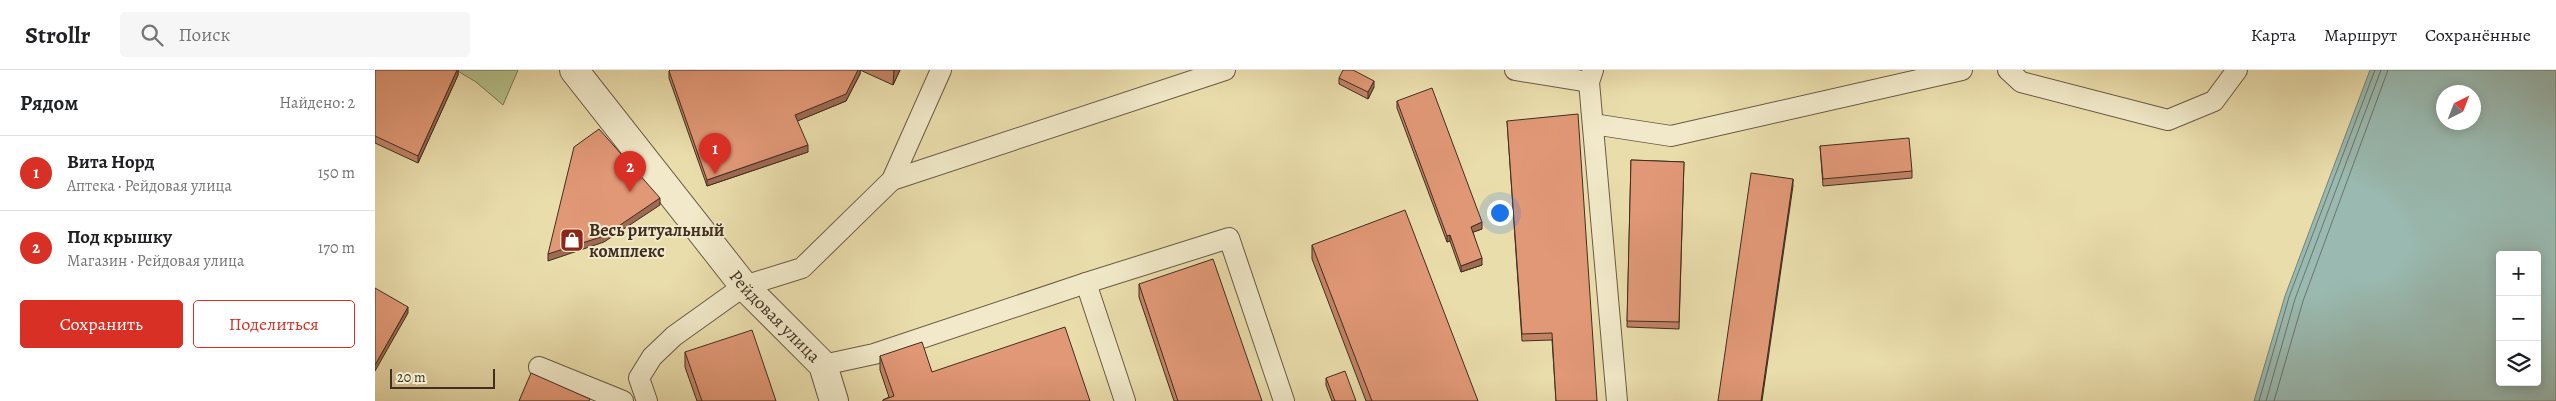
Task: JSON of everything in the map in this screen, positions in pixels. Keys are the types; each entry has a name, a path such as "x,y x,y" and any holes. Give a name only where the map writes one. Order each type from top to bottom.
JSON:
{"street":[{"name":"Рейдовая улица","path":"575,70 744,286 823,365 834,401"}],"lane":[{"path":"629,401 639,378 652,357 674,336 744,286 802,268 892,180 941,70"},
{"path":"892,180 1225,70"},
{"path":"1515,70 1591,76 1593,124 1617,401"},
{"path":"1593,124 1671,136 1963,70"},
{"path":"2008,70 2021,82 2168,120 2213,101 2230,74"},
{"path":"823,365 874,354 1086,283 1229,238 1284,401"},
{"path":"1086,283 1125,401"},
{"path":"539,367 623,401"},
{"path":"639,378 647,401"}],"green space":[{"path":"456,70 518,70 503,105 476,82"}],"water":[{"path":"2370,70 2556,70 2556,401 2254,401 2285,296"}],"building":[{"path":"375,70 457,70 418,156 375,136"},
{"path":"670,70 858,70 846,94 795,115 808,145 707,180"},
{"path":"1343,70 1353,70 1374,81 1368,92 1339,78"},
{"path":"1432,88 1482,222 1471,227 1482,258 1461,266 1450,235 1447,236 1397,101"},
{"path":"1578,114 1597,401 1556,401 1552,333 1522,334 1507,121"},
{"path":"599,129 660,198 604,236 548,254 574,147"},
{"path":"1909,138 1912,171 1823,179 1820,146"},
{"path":"1631,160 1684,162 1679,322 1627,321"},
{"path":"1751,173 1793,179 1761,401 1718,401"},
{"path":"1405,210 1478,401 1372,401 1312,245"},
{"path":"1213,259 1262,401 1178,401 1139,284"},
{"path":"375,288 408,307 375,365"},
{"path":"1065,327 1090,401 883,401 894,396 880,356 922,342 932,372"},
{"path":"752,330 776,401 702,401 685,352"},
{"path":"1345,371 1356,401 1335,401 1326,378"},
{"path":"531,373 590,399 589,401 519,401"}],"place":[{"name":"Вита Норд","path":"715,174"},
{"name":"Под крышку","path":"630,192"},
{"name":"Весь ритуальный комплекс","path":"572,240"}]}
